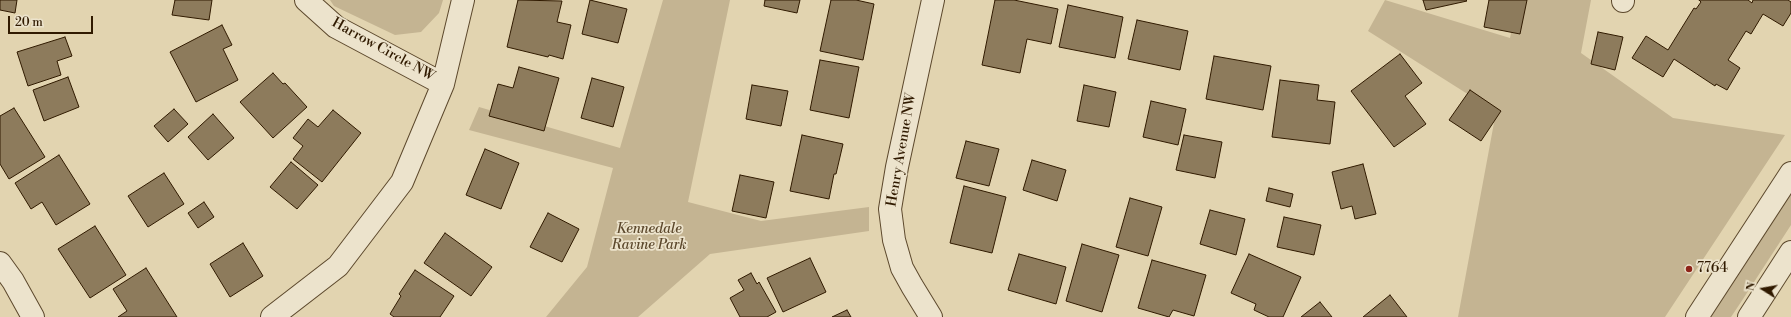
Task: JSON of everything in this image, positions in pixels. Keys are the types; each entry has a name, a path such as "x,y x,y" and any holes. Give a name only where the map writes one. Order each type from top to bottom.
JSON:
{"street":[{"name":"Harrow Circle NW","path":"306,0 336,27 443,84"},
{"name":"Harrow Circle NW","path":"272,317 338,266 402,182 443,84 463,0"},
{"name":"Henry Avenue NW","path":"931,317 902,268 894,240 890,209 896,167 933,0"},
{"path":"1697,317 1791,173"},
{"path":"1749,317 1791,252"},
{"path":"0,263 13,281 33,317"}],"green space":[{"path":"330,0 443,0 439,13 421,32 395,35 334,6"},
{"name":"Kennedale Ravine Park","path":"663,0 730,0 688,202 761,221 869,207 869,231 710,254 638,317 546,317 587,267 613,168 469,130 479,107 620,148"},
{"path":"1385,0 1510,38 1518,0 1591,0 1581,53 1673,118 1785,135 1665,317 1458,317 1496,112 1368,31"},
{"path":"1791,195 1791,225 1743,299 1731,317 1711,317"}],"building":[{"path":"0,0 17,0 15,13 0,10"},
{"path":"175,0 212,0 209,20 172,15"},
{"path":"518,0 562,1 557,22 571,25 563,59 507,47"},
{"path":"590,0 627,9 618,43 582,34"},
{"path":"765,0 800,0 797,13 764,6"},
{"path":"831,0 856,0 874,4 863,60 820,51"},
{"path":"995,0 1014,0 1058,9 1051,44 1027,39 1020,73 982,65"},
{"path":"1423,0 1466,0 1467,1 1426,10"},
{"path":"1489,0 1527,0 1520,34 1484,27"},
{"path":"1699,0 1748,0 1752,3 1753,0 1788,0 1791,2 1791,13 1783,26 1763,14 1751,34 1746,31 1728,60 1740,68 1727,90 1716,84 1715,86 1674,59 1663,77 1632,58 1646,36 1668,50 1694,8 1696,9 1701,2"},
{"path":"1068,5 1123,17 1115,58 1059,47"},
{"path":"1137,20 1188,31 1180,70 1128,59"},
{"path":"222,25 232,45 223,49 238,80 196,102 170,52"},
{"path":"1598,32 1623,37 1615,70 1591,64"},
{"path":"65,37 72,56 57,61 61,75 28,86 17,52"},
{"path":"1400,54 1422,83 1405,96 1426,124 1394,147 1351,91"},
{"path":"1214,56 1271,66 1263,110 1206,99"},
{"path":"820,60 859,67 849,118 810,110"},
{"path":"519,67 559,78 544,131 489,116 498,84 513,88"},
{"path":"273,73 283,84 285,83 307,107 273,138 240,102"},
{"path":"68,77 79,107 44,121 33,90"},
{"path":"592,78 624,87 613,127 581,118"},
{"path":"1280,80 1319,85 1317,100 1335,102 1330,144 1272,137"},
{"path":"752,85 788,91 781,126 746,119"},
{"path":"1084,85 1116,92 1109,127 1077,121"},
{"path":"1470,90 1501,111 1481,141 1449,120"},
{"path":"1151,101 1186,109 1178,145 1143,137"},
{"path":"14,108 45,157 9,179 0,164 0,116"},
{"path":"174,109 188,124 168,142 154,126"},
{"path":"333,110 361,133 322,182 293,159 303,146 293,138 308,119 318,127"},
{"path":"213,114 234,138 208,160 188,137"},
{"path":"802,135 843,144 836,174 834,174 829,199 790,191"},
{"path":"1184,135 1222,142 1215,178 1176,170"},
{"path":"966,141 999,149 989,186 956,178"},
{"path":"485,149 519,163 501,209 466,195"},
{"path":"59,155 90,204 56,225 42,202 31,209 15,183"},
{"path":"1032,160 1066,170 1057,201 1023,190"},
{"path":"291,162 318,185 297,209 270,187"},
{"path":"1363,164 1376,214 1355,219 1352,206 1341,209 1332,172"},
{"path":"164,173 184,204 148,227 128,196"},
{"path":"740,175 774,182 766,218 732,211"},
{"path":"964,186 1006,197 992,253 950,243"},
{"path":"1269,188 1293,194 1290,207 1266,201"},
{"path":"1130,198 1162,207 1148,256 1116,247"},
{"path":"204,202 214,217 198,228 188,213"},
{"path":"1210,210 1245,219 1236,255 1200,244"},
{"path":"548,213 579,229 562,262 530,247"},
{"path":"1284,217 1321,225 1314,255 1277,247"},
{"path":"95,226 126,275 90,298 58,249"},
{"path":"445,233 492,267 471,296 424,263"},
{"path":"243,243 263,276 230,297 210,264"},
{"path":"1082,244 1119,255 1102,312 1066,301"},
{"path":"1019,254 1066,267 1056,304 1008,290"},
{"path":"1249,254 1301,277 1283,317 1269,317 1254,310 1256,304 1231,293"},
{"path":"810,258 826,292 783,312 767,278"},
{"path":"1152,260 1206,275 1194,316 1173,310 1169,317 1138,308"},
{"path":"146,268 177,317 118,317 127,311 113,289"},
{"path":"415,270 454,296 440,317 394,317 390,314 401,296 399,294"},
{"path":"751,273 757,284 759,282 776,312 767,317 740,317 730,298 744,290 738,280"},
{"path":"1390,295 1407,317 1363,317"},
{"path":"1320,302 1332,317 1301,317"},
{"path":"847,310 851,317 832,317"}],"place":[{"name":"7764","path":"1689,269"}]}
